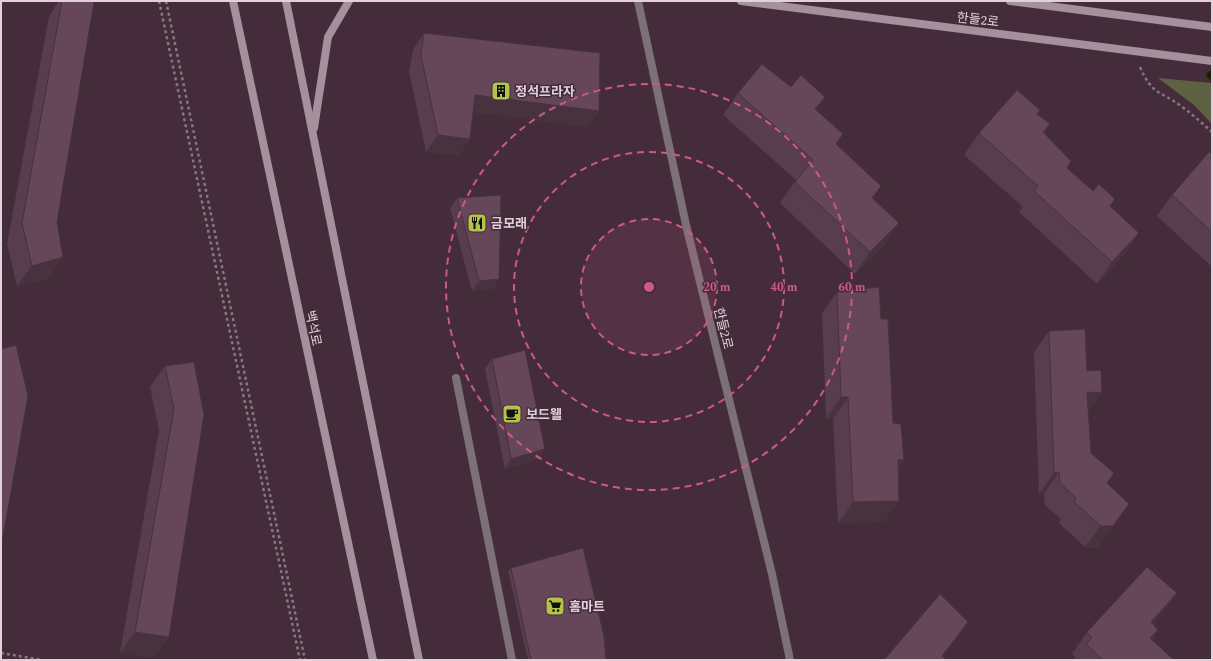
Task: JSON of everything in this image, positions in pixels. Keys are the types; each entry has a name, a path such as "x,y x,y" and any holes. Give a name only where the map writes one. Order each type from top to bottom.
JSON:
{"main road":[{"name":"백석로","path":"233,1 373,660"},
{"path":"286,1 419,660"},
{"path":"313,135 328,37 349,1"},
{"name":"한들2로","path":"741,1 1212,61"},
{"name":"한들2로","path":"1010,1 1212,27"},
{"path":"368,660 369,643"}],"street":[{"name":"한들2로","path":"638,1 686,225 772,574 790,660"},
{"path":"456,378 512,660"}],"path":[{"path":"159,1 300,660"},
{"path":"166,1 305,660"},
{"path":"1133,51 1146,82 1157,93 1180,105 1212,132"},
{"path":"1,653 42,660"}],"green space":[{"path":"1158,78 1212,83 1212,124 1194,105"}],"building":[{"path":"62,1 94,2 57,222 63,257 32,266 22,223"},
{"name":"정석프라자","path":"424,33 600,53 599,111 475,95 470,139 438,135 421,55"},
{"path":"762,64 791,87 801,75 825,97 815,109 843,134 836,144 881,186 872,198 899,223 870,252 795,182 813,160 738,93"},
{"path":"1017,90 1040,110 1037,114 1050,124 1043,132 1071,161 1067,168 1093,191 1099,184 1115,199 1110,206 1139,233 1112,262 1034,191 1038,186 979,133"},
{"path":"1209,152 1212,154 1212,232 1172,195"},
{"path":"501,195 499,279 479,281 457,198"},
{"path":"879,287 881,319 888,319 893,423 901,424 904,460 898,460 899,501 853,502 848,397 841,397 837,292"},
{"path":"1085,329 1087,371 1101,370 1102,393 1087,392 1091,453 1114,473 1107,483 1129,504 1113,526 1101,526 1074,502 1076,498 1060,483 1059,472 1054,473 1049,331"},
{"path":"16,345 28,396 1,548 1,349"},
{"name":"보드웰","path":"525,350 545,449 511,459 492,359"},
{"path":"194,362 204,415 169,637 135,632 174,409 165,366"},
{"name":"홈마트","path":"583,548 604,636 606,660 531,660 511,568"},
{"path":"1147,567 1177,593 1151,622 1158,630 1150,638 1174,660 1103,660 1086,644 1092,637 1087,632"},
{"path":"940,594 968,622 942,656 947,660 884,660"}],"place":[{"name":"정석프라자","path":"501,91"},
{"name":"금모래","path":"477,223"},
{"name":"보드웰","path":"512,414"},
{"name":"홈마트","path":"555,606"}]}
